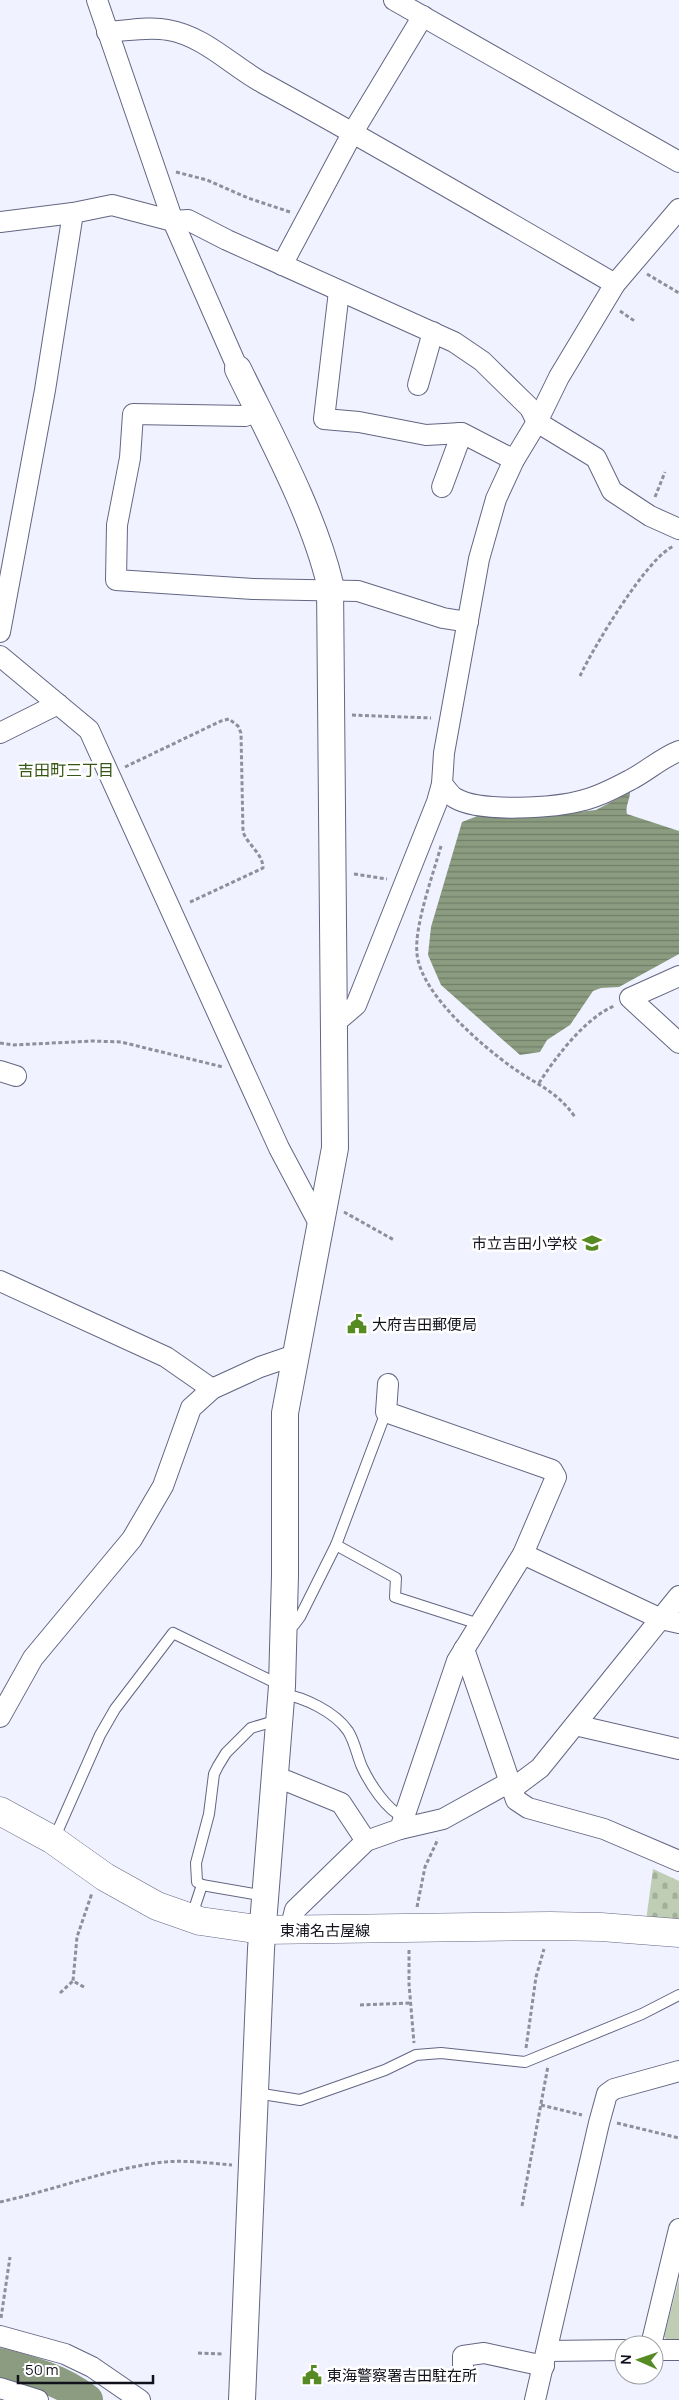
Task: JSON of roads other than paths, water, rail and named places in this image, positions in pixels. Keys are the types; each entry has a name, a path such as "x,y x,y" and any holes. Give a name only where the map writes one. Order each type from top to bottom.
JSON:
{"main road":[{"name":"東浦名古屋線","path":"0,1811 54,1840 99,1872 157,1906 191,1918 263,1930 550,1926 601,1927 679,1933"}],"street":[{"path":"97,0 173,221 238,369 289,476 325,562 330,592 335,1148 285,1414 284,1626 275,1780 263,1930 242,2400"},
{"path":"395,0 679,162"},
{"path":"282,265 353,132 423,16"},
{"path":"107,32 167,30 192,38 210,48 240,70 353,132 615,284"},
{"path":"0,222 73,213 112,205 173,221 188,220 282,265 454,342 482,361 530,408 537,422 596,458 612,491 645,513 679,529"},
{"path":"335,1023 356,1005 437,802 442,784 444,753 479,559 496,499 514,460 537,422 559,377 615,284 679,209"},
{"path":"0,632 44,390 73,213"},
{"path":"339,291 324,419 359,422 426,435 459,433 514,460"},
{"path":"418,385 432,332"},
{"path":"259,412 245,416 133,414 130,458 117,525 116,580 358,592 443,618 468,622"},
{"path":"442,487 459,441 459,433"},
{"path":"0,656 89,730 279,1148 323,1216"},
{"path":"0,733 58,704"},
{"path":"442,784 456,798 490,807 514,808 557,805 584,800 606,792 679,751"},
{"path":"679,976 630,998 679,1043"},
{"path":"0,1281 166,1357 212,1389"},
{"path":"0,1717 33,1658 132,1539 163,1486 191,1408 212,1389 260,1367 295,1355"},
{"path":"388,1384 386,1412 552,1470 556,1477 523,1554 457,1661 402,1823"},
{"path":"523,1554 670,1621"},
{"path":"290,1930 295,1910 366,1840 402,1823 443,1819 510,1786 540,1768 574,1725 670,1621 679,1596"},
{"path":"464,1649 516,1800 528,1808 604,1829 679,1862"},
{"path":"574,1725 679,1749"},
{"path":"275,1780 287,1781 341,1803 366,1840"},
{"path":"535,2400 607,2094 614,2088 679,2071"},
{"path":"653,2335 679,2229"},
{"path":"1,2328 92,2367 140,2400"},
{"path":"664,2350 679,2350"},
{"path":"463,2371 463,2356 484,2353 546,2358 614,2351"},
{"path":"0,2388 38,2400"}],"lane":[{"path":"284,1626 294,1625 300,1617 336,1545 386,1412"},
{"path":"336,1545 396,1578 395,1597 479,1624"},
{"path":"54,1840 100,1735 115,1709 173,1633 296,1696 341,1722 349,1732 361,1765 371,1783 402,1823"},
{"path":"266,1896 202,1885 197,1882 196,1863 209,1814 214,1774 226,1753 251,1728 279,1720"},
{"path":"191,1918 202,1885"},
{"path":"256,2093 300,2100 385,2070 416,2054 441,2053 525,2062 642,2014 679,1994"}],"waterway":[{"path":"0,2364 56,2382 87,2400"}],"place":[{"name":"市立吉田小学校","path":"592,1243"},
{"name":"大府吉田郵便局","path":"357,1324"},
{"name":"東海警察署吉田駐在所","path":"312,2375"}],"district":[{"name":"吉田町三丁目","path":"66,770"}]}
